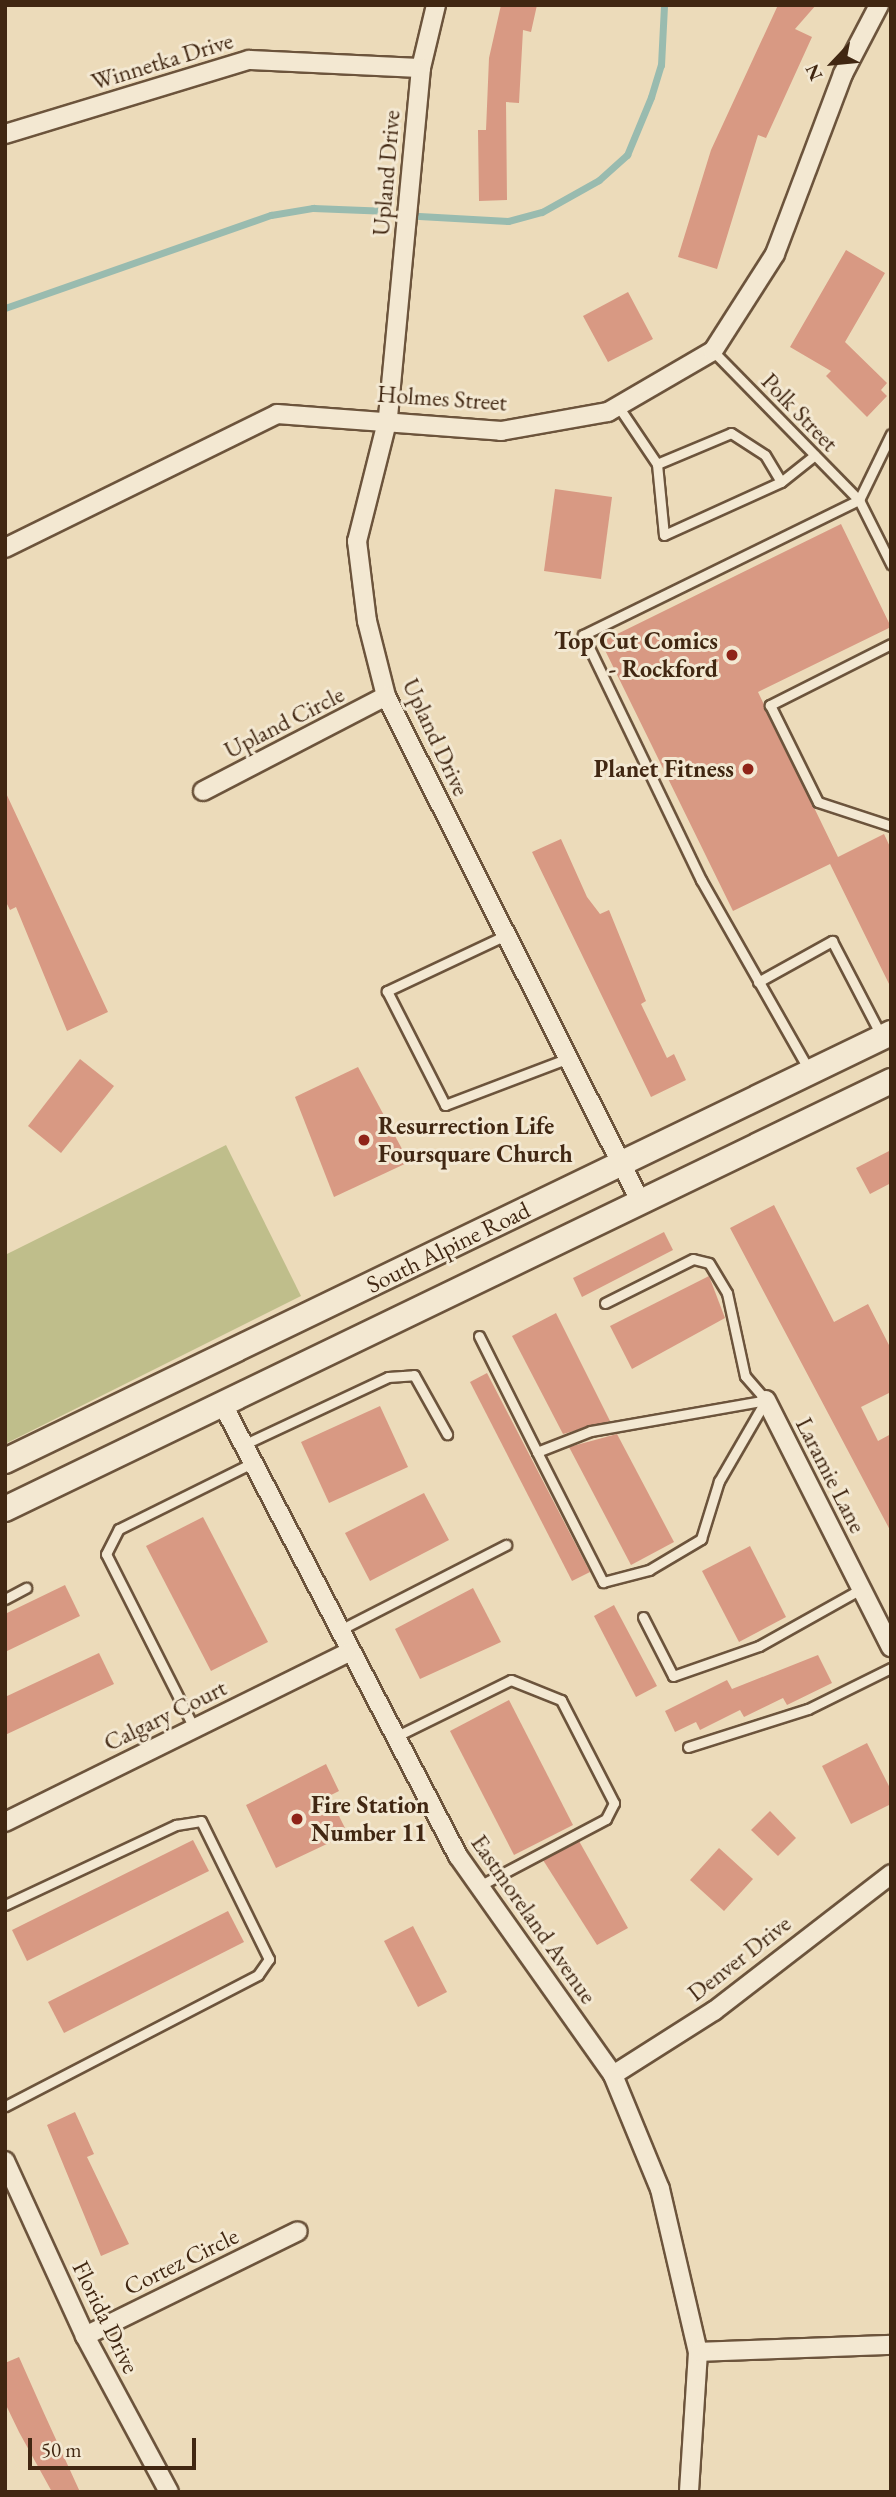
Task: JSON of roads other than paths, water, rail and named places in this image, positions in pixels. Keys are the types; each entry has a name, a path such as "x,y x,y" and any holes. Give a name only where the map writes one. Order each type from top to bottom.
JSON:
{"main road":[{"name":"South Alpine Road","path":"5,1461 886,1035"},
{"name":"South Alpine Road","path":"5,1509 891,1081"}],"street":[{"name":"Upland Drive","path":"436,5 421,68 388,418 357,541 367,621 386,696 640,1203"},
{"name":"Holmes Street","path":"5,548 277,414 388,418 501,431 618,407 713,351 775,254 843,74 879,5"},
{"name":"Winnetka Drive","path":"5,134 250,60 421,68"},
{"name":"Upland Circle","path":"204,791 386,696"},
{"name":"Laramie Lane","path":"766,1400 891,1647"},
{"name":"Eastmoreland Avenue","path":"223,1405 347,1653 479,1886 613,2075 660,2189 698,2352 690,2492"},
{"name":"Calgary Court","path":"5,1822 347,1653"},
{"name":"Denver Drive","path":"613,2075 714,2011 891,1874"},
{"name":"Florida Drive","path":"5,2161 85,2336 169,2492"},
{"name":"Cortez Circle","path":"85,2336 298,2231"},
{"path":"698,2352 891,2345"}],"lane":[{"name":"Polk Street","path":"713,351 859,500 891,564"},
{"path":"618,407 657,464 664,536 781,482 815,455"},
{"path":"657,464 731,433 765,455 781,482"},
{"path":"809,1072 701,880 583,635 859,500 891,434"},
{"path":"891,643 771,705 818,802 891,826"},
{"path":"506,935 387,991 445,1105 569,1058"},
{"path":"758,982 832,941 886,1035"},
{"path":"605,1303 693,1259 709,1263 727,1293 745,1376 766,1400"},
{"path":"479,1336 603,1582 649,1570 701,1539 719,1482 766,1400"},
{"path":"243,1445 388,1377 414,1375 447,1434"},
{"path":"537,1452 592,1431 766,1400"},
{"path":"194,1728 106,1554 119,1529 252,1463"},
{"path":"336,1632 506,1545"},
{"path":"5,1599 26,1588"},
{"path":"643,1617 673,1676 759,1646 861,1589"},
{"path":"688,1746 808,1709 891,1668"},
{"path":"393,1738 511,1680 561,1700 614,1803 606,1819 479,1886"},
{"path":"5,1905 176,1825 201,1821 269,1959 258,1975 5,2106"}],"waterway":[{"path":"419,216 508,221 542,212 599,180 627,155 651,97 661,65 664,5"},
{"path":"5,308 271,215 313,208 389,211"}],"place":[{"name":"Top Cut Comics - Rockford","path":"732,655"},
{"name":"Planet Fitness","path":"748,769"},
{"name":"Resurrection Life Foursquare Church","path":"364,1140"},
{"name":"Fire Station Number 11","path":"297,1819"}]}
